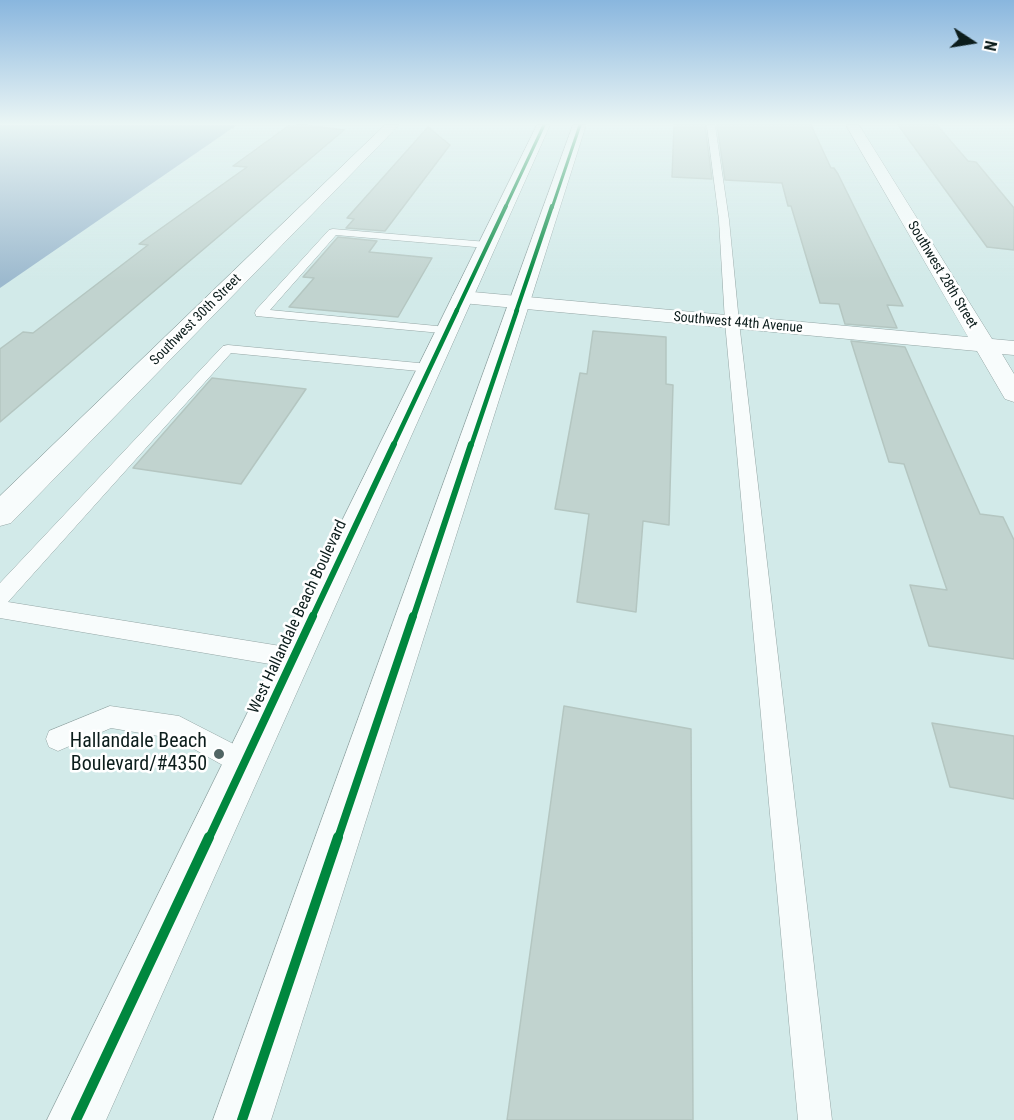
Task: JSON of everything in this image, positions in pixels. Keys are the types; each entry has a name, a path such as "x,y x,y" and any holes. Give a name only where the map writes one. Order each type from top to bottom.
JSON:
{"main road":[{"name":"Southwest 30th Street","path":"0,515 340,177"},
{"name":"West Hallandale Beach Boulevard","path":"76,1120 519,177"},
{"path":"242,1120 562,177"},
{"name":"Southwest 28th Street","path":"883,177 1014,394"},
{"name":"Southwest 44th Avenue","path":"454,314 519,302 1014,348"}],"lane":[{"path":"718,177 815,1120"},
{"path":"454,314 261,313 333,232 487,245"},
{"path":"0,597 228,349 429,368"},
{"path":"0,609 293,658"},
{"path":"58,739 110,717 179,728 244,763"}],"water":[{"path":"0,177 161,177 0,288"}],"building":[{"path":"233,177 288,177 0,422 0,349 23,332 33,333 148,245 139,244"},
{"path":"383,177 426,177 385,231 346,228 354,219 347,218"},
{"path":"677,177 712,177 712,179"},
{"path":"725,177 840,177 903,306 887,305 897,328 845,324 839,304 820,303 782,183 725,180"},
{"path":"936,177 989,177 1014,208 1014,250 987,247"},
{"path":"338,237 377,241 369,252 432,258 398,317 289,307 314,278 303,277"},
{"path":"593,331 666,337 666,384 673,385 669,525 643,521 636,612 577,602 589,514 555,509 580,373 587,374"},
{"path":"851,341 905,347 980,514 1003,517 1014,540 1014,659 929,646 910,585 947,590 904,464 889,462"},
{"path":"212,378 306,389 241,484 133,468"},
{"path":"564,706 691,729 693,1120 507,1120"},
{"path":"932,723 1014,736 1014,799 950,787"}],"cycle path":[{"path":"76,1120 519,177"},
{"path":"242,1120 562,177"}],"place":[{"name":"Hallandale Beach Boulevard/#4350","path":"219,754"}]}
